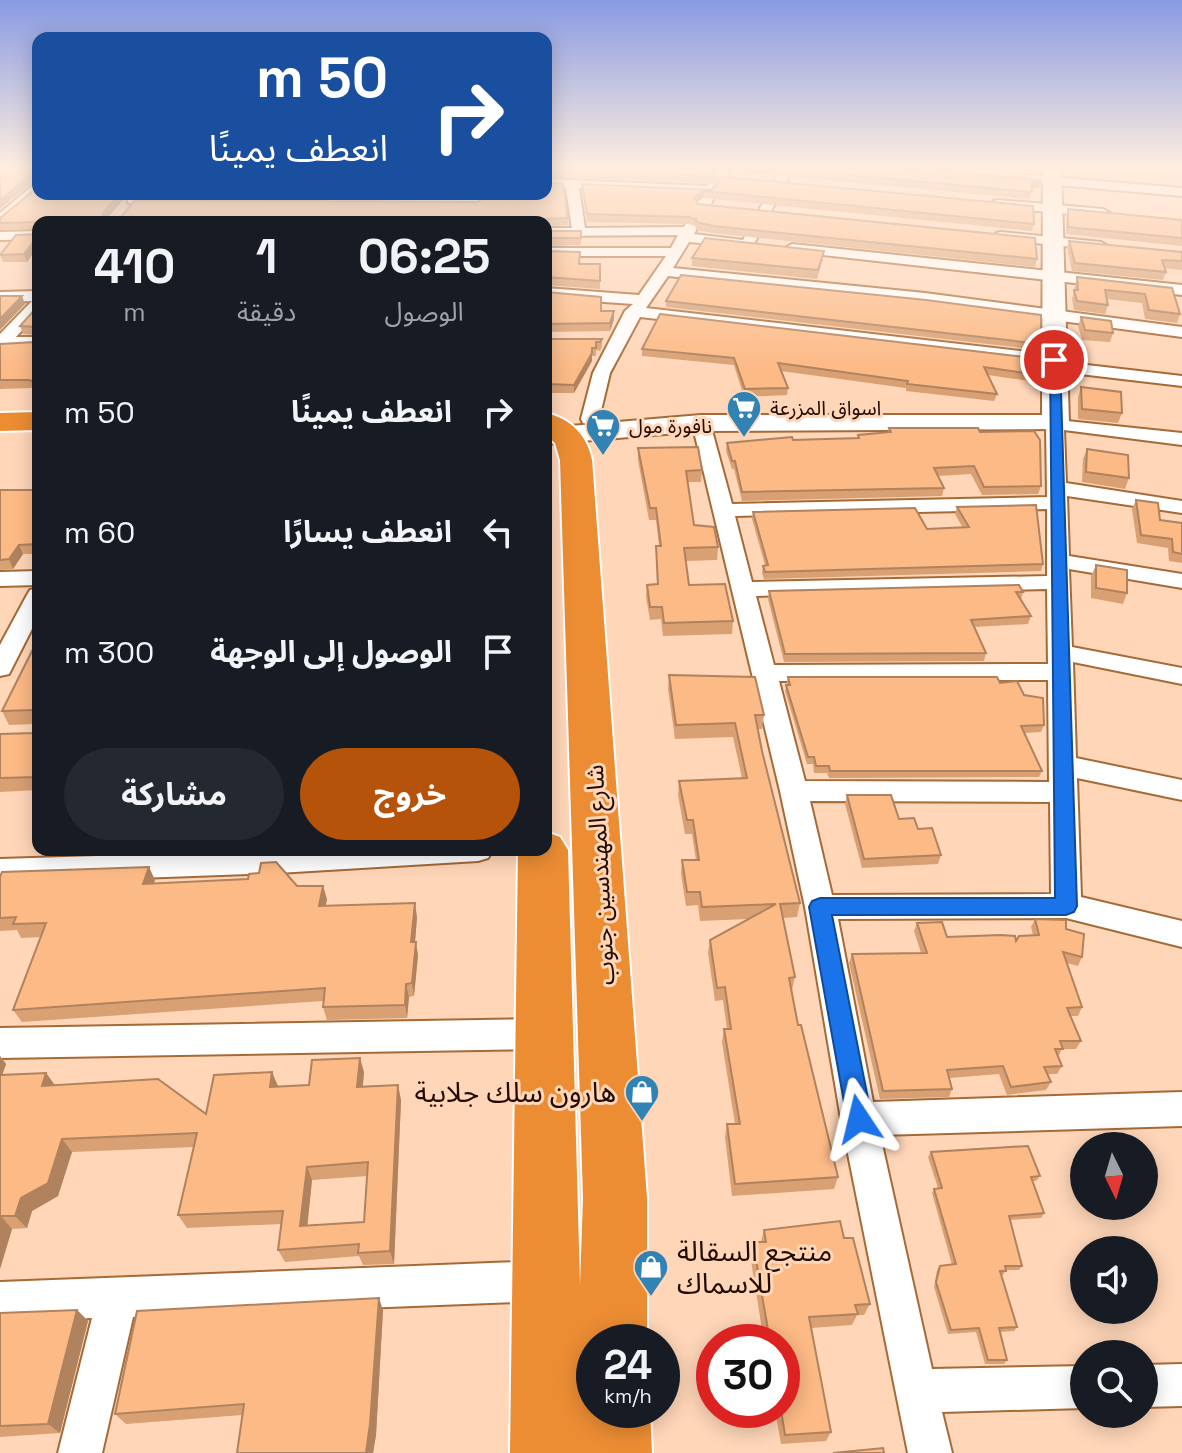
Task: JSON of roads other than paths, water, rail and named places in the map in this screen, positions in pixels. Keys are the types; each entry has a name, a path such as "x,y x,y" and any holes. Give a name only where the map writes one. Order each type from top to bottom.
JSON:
{"highway":[{"path":"0,422 32,421"},
{"name":"شارع المهندسين جنوب","path":"557,426 574,446 576,460 599,841 615,1198 612,1324"},
{"path":"0,437 32,436"},
{"path":"543,856 547,1453"},
{"path":"614,1428 615,1453"}],"street":[{"path":"0,236 32,235"},
{"path":"557,426 592,399 610,339 664,271 686,235"},
{"path":"687,235 737,272 1054,363 1182,381"},
{"path":"737,272 754,235"},
{"path":"992,235 1110,247"},
{"path":"1052,235 1066,906"},
{"path":"552,252 676,252"},
{"path":"664,271 834,271 1053,277 1182,290"},
{"path":"552,294 637,306 737,272 834,271 925,298 1182,332"},
{"path":"0,297 32,296"},
{"path":"1,343 32,310"},
{"path":"1,343 32,342"},
{"path":"690,423 723,510 794,791 930,1453"},
{"path":"557,426 1055,423 1182,439"},
{"path":"723,510 1057,496 1182,507"},
{"path":"744,589 1058,571 1182,581"},
{"path":"0,579 32,578"},
{"path":"0,668 32,607"},
{"path":"762,673 1060,662 1182,676"},
{"path":"794,791 1062,779 1182,790"},
{"path":"0,871 264,863 379,856"},
{"path":"820,907 1066,906 1182,934"},
{"path":"0,1043 544,1034"},
{"path":"859,1119 1182,1109"},
{"path":"0,1302 545,1281"},
{"path":"80,1453 118,1297"},
{"path":"1158,1386 1182,1385"},
{"path":"916,1391 1070,1387"}],"place":[{"name":"اسواق المزرعة","path":"744,439"},
{"name":"نافورة مول","path":"603,457"},
{"name":"هارون سلك جلابية","path":"642,1123"},
{"name":"منتجع السقالة للاسماك","path":"651,1298"}]}
